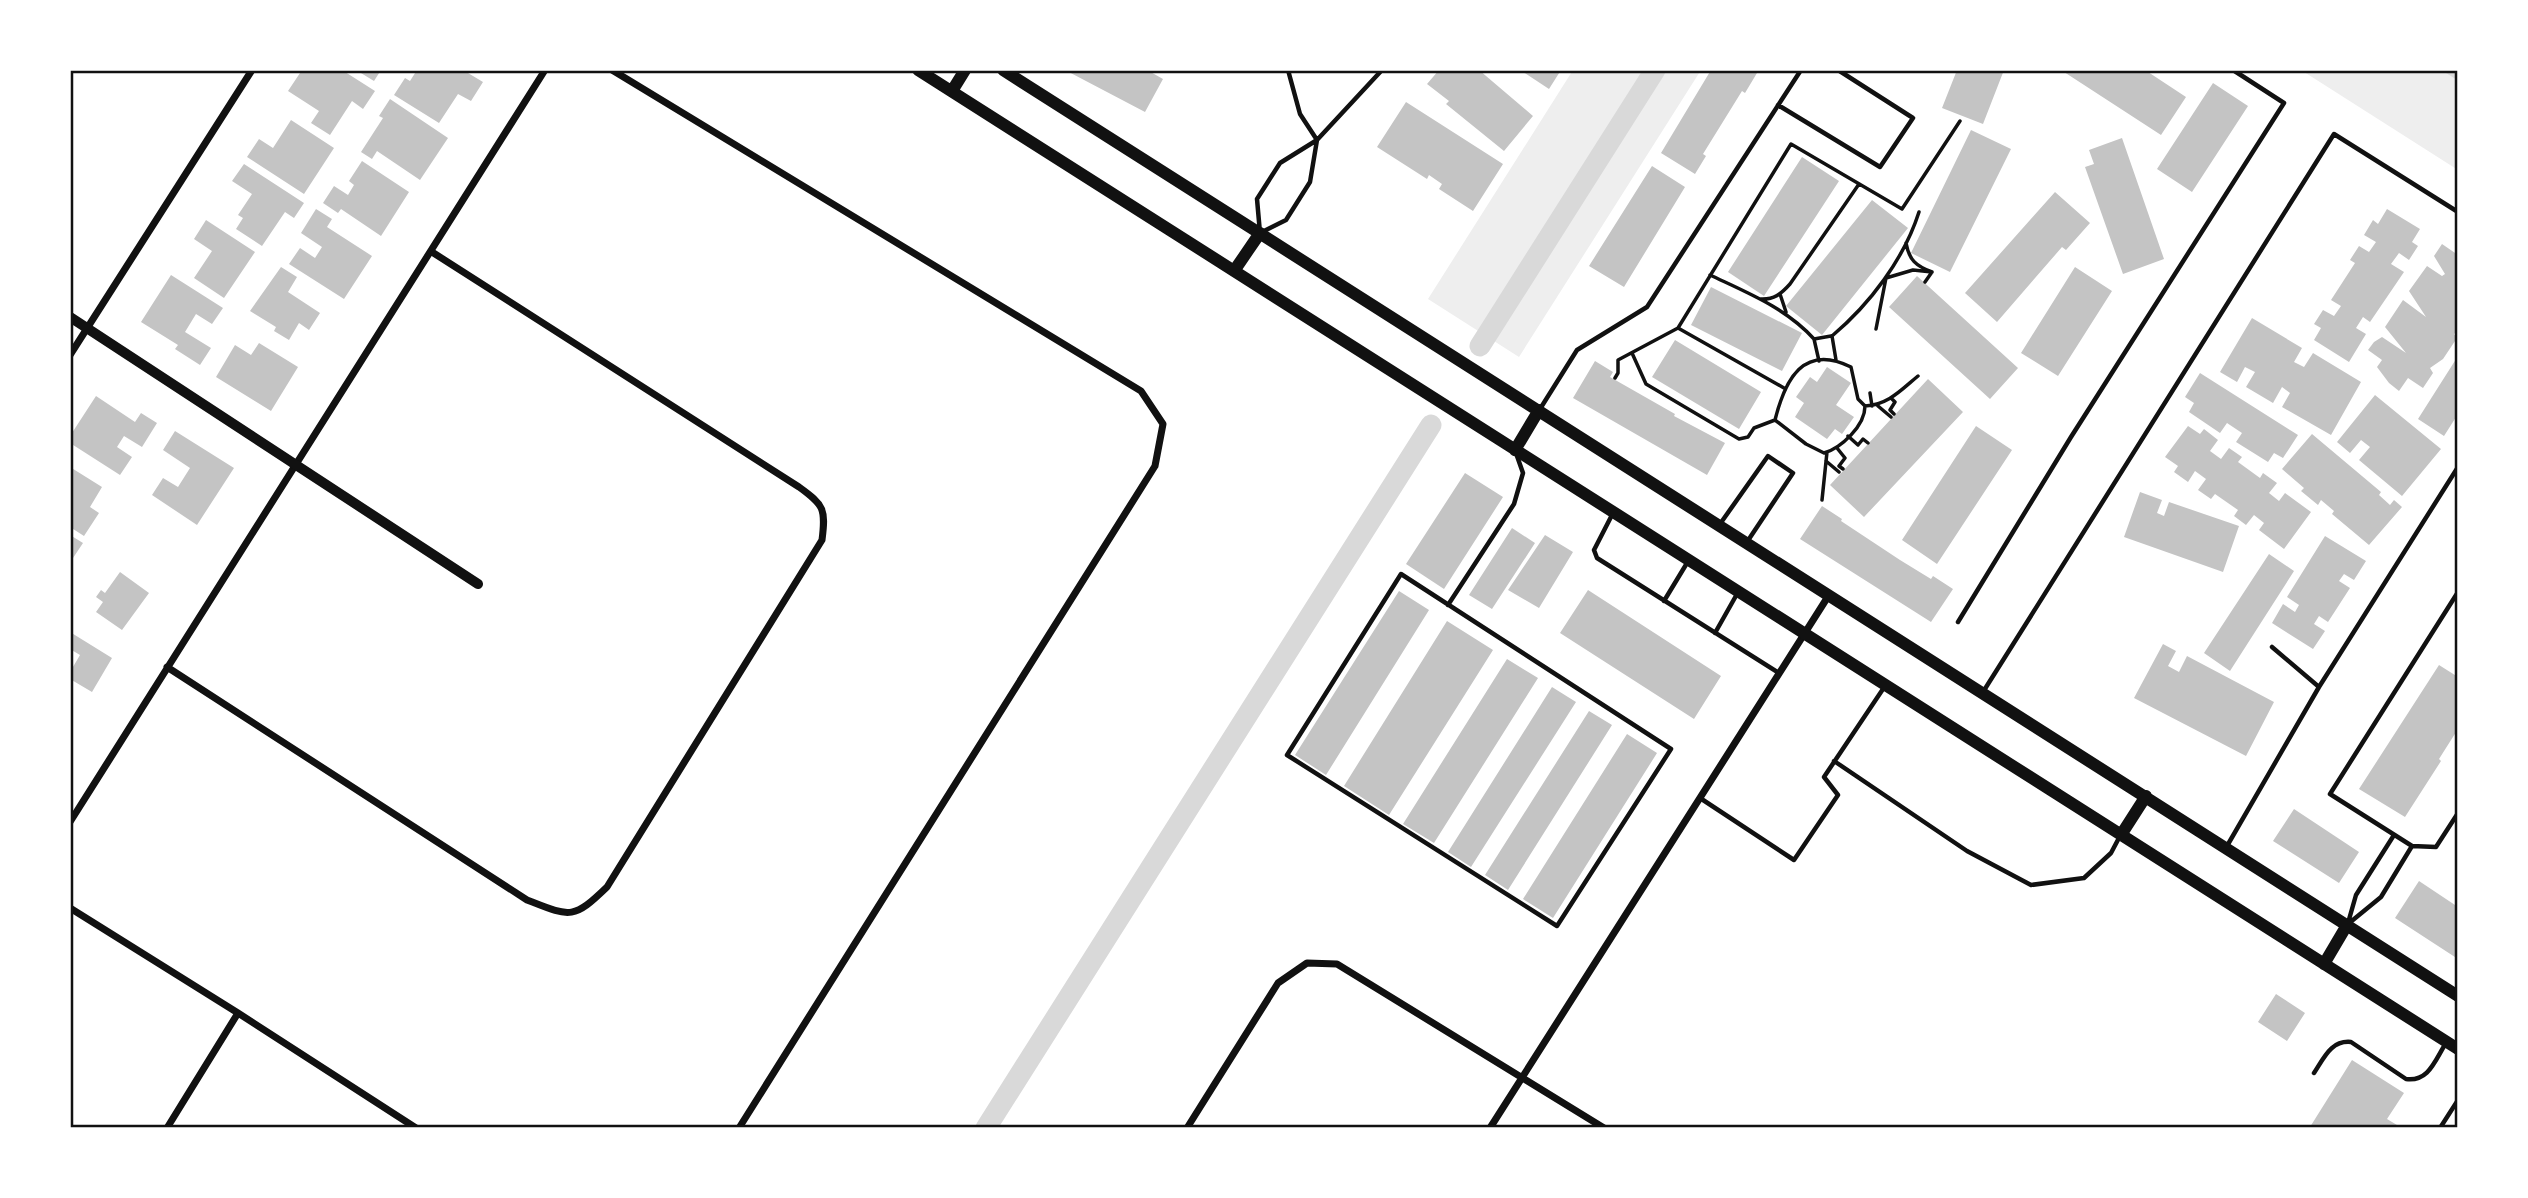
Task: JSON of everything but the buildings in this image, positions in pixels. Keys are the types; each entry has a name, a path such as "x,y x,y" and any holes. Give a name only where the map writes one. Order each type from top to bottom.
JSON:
{"main road":[{"path":"918,70 2458,1049"},
{"path":"952,91 965,70"},
{"path":"1003,70 2458,996"},
{"path":"1234,271 1260,233"},
{"path":"1515,450 1539,410"},
{"path":"2121,835 2146,796"},
{"path":"2324,964 2347,925"}],"street":[{"path":"70,355 252,70"},
{"path":"70,822 545,70"},
{"path":"612,70 1141,391 1163,424 1155,466 740,1128"},
{"path":"167,667 527,900 560,913 584,910 607,887 710,716 822,540 825,517 819,501 799,487 432,252"},
{"path":"70,317 478,584"},
{"path":"1490,1128 1829,595"},
{"path":"70,908 416,1128"},
{"path":"1187,1128 1278,983 1307,963 1338,964 1604,1128"},
{"path":"167,1128 238,1013"}],"lane":[{"path":"1288,70 1300,114 1317,140 1310,182 1286,220 1260,233 1257,199 1280,163 1317,140 1382,70"},
{"path":"1539,410 1577,350 1647,307 1801,70"},
{"path":"1778,104 1880,167 1913,118 1838,70"},
{"path":"1958,622 2071,437 2284,103 2233,70"},
{"path":"1983,692 2334,134 2458,212"},
{"path":"1448,605 1514,503 1523,473 1515,450"},
{"path":"1720,525 1768,456 1793,473 1747,542"},
{"path":"2226,847 2319,687 2458,467"},
{"path":"1614,512 1594,550 1597,558 1779,673"},
{"path":"1664,600 1689,560"},
{"path":"1401,574 1448,605 1671,749 1557,926 1287,755 1401,574"},
{"path":"1715,633 1739,592"},
{"path":"2458,592 2330,794 2412,846 2436,847 2458,813"},
{"path":"2272,647 2319,687"},
{"path":"1700,797 1794,860 1838,795 1824,777 1885,685"},
{"path":"1834,761 1967,851 2031,885 2084,878 2111,853 2121,835"},
{"path":"2347,925 2356,895 2394,835"},
{"path":"2347,925 2381,897 2412,846"},
{"path":"2314,1073 2332,1047 2341,1041 2351,1042 2406,1079 2415,1080 2424,1077 2446,1042"},
{"path":"2440,1128 2458,1100"}],"path":[{"path":"1615,378 1618,373 1618,360 1678,328 1791,144 1902,209 1960,121"},
{"path":"1760,299 1770,299 1780,294 1790,284 1859,184"},
{"path":"1814,339 1832,335 1845,325 1886,278 1919,212"},
{"path":"1906,242 1913,261 1919,267 1932,272"},
{"path":"1886,278 1913,270 1932,272"},
{"path":"1925,282 1932,272"},
{"path":"1710,275 1787,313 1814,339 1819,360"},
{"path":"1876,329 1886,278"},
{"path":"1780,294 1787,313"},
{"path":"1678,328 1784,388"},
{"path":"1832,335 1836,360"},
{"path":"1632,354 1646,384 1739,439 1748,437 1754,428 1775,420"},
{"path":"1775,420 1784,388 1797,370 1819,360 1836,360 1851,368 1858,399 1865,406 1878,406 1918,376"},
{"path":"1870,393 1872,406"},
{"path":"1878,406 1892,415 1890,410 1895,402 1891,398"},
{"path":"1775,420 1806,444 1824,453 1837,448 1861,422 1865,406"},
{"path":"1848,436 1857,444 1863,439 1868,443"},
{"path":"1826,461 1841,470 1839,466 1845,458 1837,448"},
{"path":"1822,500 1827,452"}],"shaded area":[{"path":"1573,70 1701,70 1519,357 1428,299"},
{"path":"2301,70 2458,70 2458,170"}],"waterway":[{"path":"1480,346 1655,70"},
{"path":"2447,70 2458,77"},
{"path":"986,1128 1431,425"}]}
